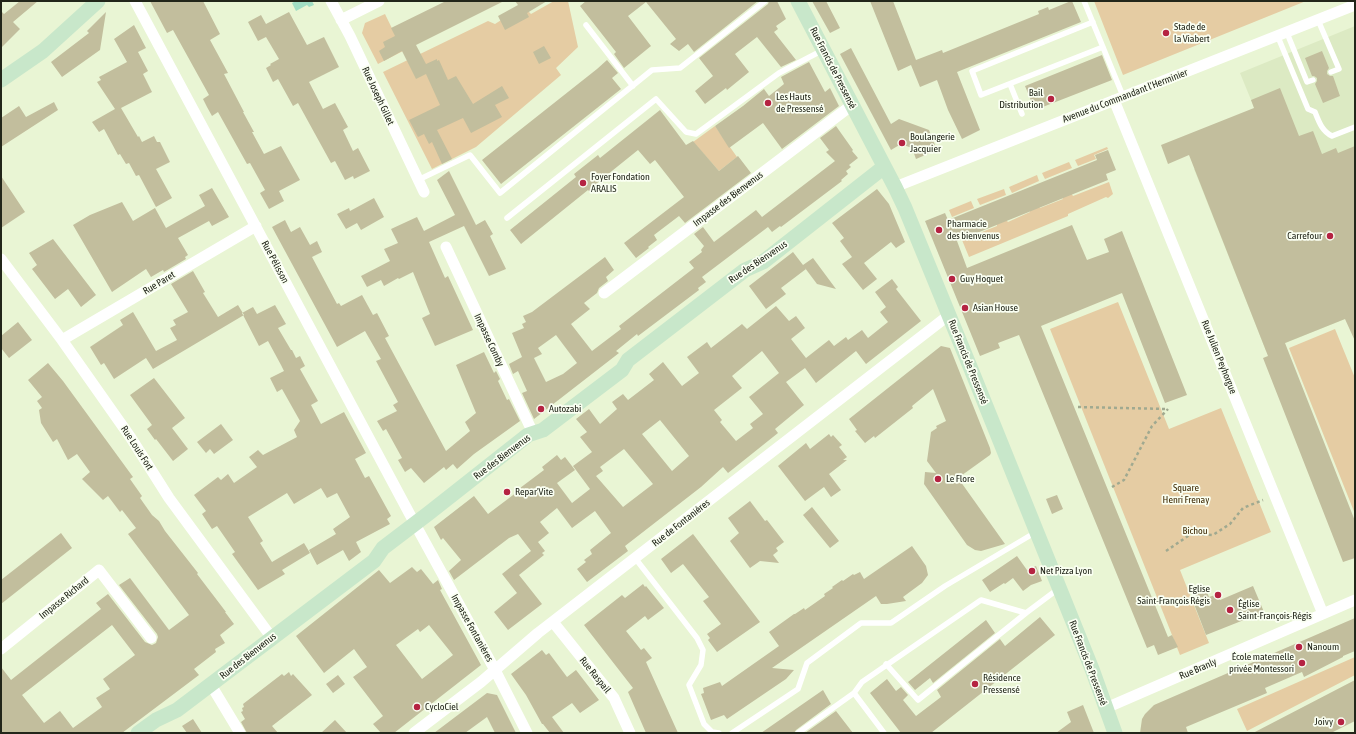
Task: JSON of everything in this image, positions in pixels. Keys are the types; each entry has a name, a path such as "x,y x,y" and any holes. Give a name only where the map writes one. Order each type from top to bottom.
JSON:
{"street":[{"path":"1,80 43,52 98,1"},
{"name":"Rue Pélisson","path":"135,1 415,524"},
{"name":"Rue Joseph Gillet","path":"331,1 424,192"},
{"path":"341,20 379,1"},
{"name":"Rue Francis de Pressensé","path":"798,1 895,187 949,315 1059,588 1115,733"},
{"name":"Avenue du Commandant l'Herminier","path":"895,187 1283,35 1355,5"},
{"name":"Rue Julien Peyhorgue","path":"1119,98 1275,496 1323,614"},
{"name":"Impasse des Bienvenus","path":"604,294 852,105"},
{"name":"Rue des Bienvenus","path":"138,733 156,720 178,710 211,685 374,560 383,548 528,435 544,430 622,370 628,360 745,270 763,262 884,167"},
{"name":"Rue Paret","path":"62,340 256,226"},
{"name":"Impasse Comby","path":"446,247 533,433"},
{"name":"Rue Louis Fort","path":"1,259 62,340 131,438 169,498 272,638"},
{"name":"Rue de Fontanières","path":"414,733 495,670 538,633 949,315"},
{"name":"Impasse Fontanières","path":"415,524 495,670 527,733"},
{"name":"Impasse Richard","path":"1,649 99,570 151,638"},
{"name":"Rue Branly","path":"1106,708 1355,600"},
{"name":"Rue Raspail","path":"553,622 614,698 630,733"},
{"path":"211,685 240,733"}],"lane":[{"path":"418,180 470,155 500,193 652,70 680,68 764,1"},
{"path":"1084,1 1103,47 1119,98"},
{"path":"1318,20 1339,69 1331,72"},
{"path":"1092,22 972,71 981,95 1103,47"},
{"path":"586,25 633,86"},
{"path":"1283,35 1307,82 1313,80"},
{"path":"1283,35 1308,109 1315,112 1320,125 1326,133 1332,136 1355,127"},
{"path":"507,218 656,99 686,132 696,134 779,73 823,50"},
{"path":"1010,84 1022,114"},
{"path":"732,733 798,689 808,663 861,623 891,623 945,586 1036,531"},
{"path":"635,558 697,638 703,650 701,665 689,685 704,724 712,732 719,733"},
{"path":"886,664 918,700 1059,588"},
{"path":"798,733 854,693 862,682 886,664 981,600 1026,613"},
{"path":"854,693 884,733"}],"path":[{"path":"1078,407 1168,409 1152,426 1124,480 1112,487"},
{"path":"1166,551 1192,534 1213,535 1230,524 1243,508 1275,496"}],"shaded area":[{"path":"296,1 312,1 314,5 309,7 307,5 296,11 292,3"},
{"path":"1355,26 1355,322 1345,319 1266,351 1194,169 1267,139 1240,73"}],"green space":[{"path":"554,1 568,1 578,47 556,68 561,75 476,147 432,169 383,72 488,21 495,24 523,6 531,14"},
{"name":"Stade de la Viabert","path":"1094,1 1306,1 1123,75"},
{"path":"385,14 403,51 378,64 362,33 365,23"},
{"path":"715,126 737,157 719,171 693,142"},
{"path":"1107,147 1108,149 1094,155 1096,159 1078,166 1075,160"},
{"path":"1069,162 1072,168 1045,179 1042,173"},
{"path":"1037,175 1039,181 1012,193 1009,187"},
{"path":"1109,182 1113,194 1108,198 1106,197 1068,214 1068,216 969,257 962,240 997,226 997,223 1006,220 1008,222 1030,212 1030,210 1039,206 1040,208 1063,199 1062,197 1071,193 1073,196"},
{"path":"1004,189 1006,195 980,205 977,199"},
{"path":"971,201 974,208 952,217 949,210"},
{"name":"Square Henri Frenay","path":"1118,302 1169,429 1221,408 1271,532 1180,570 1209,643 1180,655 1050,329"},
{"path":"1335,329 1355,378 1355,514 1289,348"},
{"path":"1355,657 1355,675 1247,731 1237,709"}],"building":[{"path":"20,1 38,1 13,22 20,29 1,48 1,11 4,14"},
{"path":"150,1 203,1 220,34 210,40 228,73 224,74 254,132 252,132 264,154 281,146 300,180 279,191 284,201 269,209 260,193 265,190 250,163 247,164 218,112 212,116 203,99 209,95 173,30 167,33"},
{"path":"446,1 504,1 416,45 426,64 437,59 437,61 439,60 448,80 456,76 473,104 502,86 509,98 495,105 502,117 471,133 463,118 437,130 452,159 442,164 432,142 429,144 424,134 418,137 409,120 440,105 426,74 416,79 402,51 384,61 379,51 385,47 383,42 395,36 391,28"},
{"path":"515,1 547,1 527,13 529,17 505,30 498,16 518,5"},
{"path":"586,1 758,1 694,52 688,44 679,51 670,44 676,39 646,2 628,16 651,46 624,68 614,54 616,52 580,6"},
{"path":"769,1 777,1 786,19 776,26 778,29 774,32 796,60 781,67 757,37 735,54 749,72 727,90 726,88 705,104 695,91 713,76 699,58 768,4"},
{"path":"812,1 826,1 840,28 830,33"},
{"path":"870,1 893,1 916,60 942,50 943,53 1039,14 1038,11 1048,7 1049,10 1071,1 1081,22 957,72 980,130 962,139 948,110 937,80 920,87 911,65 898,71"},
{"path":"106,12 100,50 62,77 51,62 89,33 87,31"},
{"path":"289,12 307,45 324,37 339,67 309,82 323,109 335,103 348,127 343,130 353,151 358,148 370,171 354,179 353,176 345,180 335,161 331,163 298,103 293,106 278,79 273,82 266,68 279,59 266,37 258,41 248,22 261,15 266,24"},
{"path":"134,25 146,48 138,52 148,71 143,74 152,92 121,108 142,142 154,136 157,142 160,142 170,162 156,169 172,198 156,207 139,175 136,176 129,163 126,164 120,154 118,155 104,129 99,132 92,122 115,109 97,82 101,80 99,77 127,62 114,39"},
{"path":"544,46 551,58 539,64 533,52"},
{"path":"851,48 891,124 899,119 929,130 937,150 916,159 912,148 901,144 891,150 840,54"},
{"path":"1322,51 1329,68 1327,74 1333,76 1340,96 1323,103 1315,84 1317,78 1312,76 1305,58"},
{"path":"1102,55 1112,80 1035,110 1025,86"},
{"path":"607,60 618,73 612,78 621,89 501,184 482,160"},
{"name":"Les Hauts de Pressensé","path":"809,62 825,92 830,88 839,106 782,149 763,123 729,148 715,126 764,89 769,96 784,84 781,77"},
{"path":"1280,88 1299,136 1313,131 1322,154 1336,148 1338,153 1355,146 1355,341 1345,319 1285,343 1355,521 1355,558 1343,562 1263,358 1268,356 1189,155 1168,164 1161,145 1254,108 1251,100"},
{"path":"54,102 58,110 1,147 1,118 19,106 26,117"},
{"path":"660,110 686,145 693,141 719,171 738,156 751,173 685,223 679,216 654,235 657,240 636,258 624,243 684,197 655,160 650,164 638,150 597,183 599,185 590,192 588,190 521,244 510,230 576,177 574,174 598,155 600,158"},
{"path":"836,126 858,158 849,165 851,167 846,171 848,174 841,180 842,181 781,227 780,226 772,232 768,227 702,277 706,282 698,288 699,290 638,336 637,334 616,351 619,353 534,419 522,393 527,391 518,371 513,374 509,364 522,357 512,333 524,328 522,324 526,322 523,316 532,312 605,257 614,270 606,277 608,281 599,288 597,293 584,303 590,309 571,324 592,351 621,329 619,326 694,268 689,262 702,252 701,250 704,246 694,234 703,227 714,242 756,210 762,217 835,161 826,152 829,150 820,138","holes":["556,335 577,363 563,374 546,382 534,358 542,354 538,348"]},
{"path":"1108,150 1116,170 1106,174 1108,180 957,241 967,268 1072,225 1087,260 1109,252 1104,239 1122,231 1187,395 1165,403 1122,293 1041,326 1168,637 1172,635 1178,647 1158,655 1154,645 1147,648 1019,335 998,343 1000,348 980,356 925,221 945,213 948,220 1097,160 1095,155"},
{"path":"449,171 476,225 485,220 493,234 490,236 506,269 489,276 464,226 429,242 445,278 448,276 473,330 435,346 422,318 430,314 413,272 384,286 381,280 367,287 361,276 390,261 384,249 398,243 391,229 417,217 424,231 455,215 437,180"},
{"path":"1,176 25,212 1,228"},
{"path":"212,188 229,217 212,226 209,221 178,238 188,255 185,257 186,259 164,272 163,270 151,277 146,269 112,292 73,225 90,215 122,202 133,221 155,208 166,228 205,206 199,195"},
{"path":"877,189 889,204 905,242 896,248 891,242 864,263 877,279 863,290 842,264 852,257 840,241 844,238 832,223"},
{"path":"374,198 384,217 361,230 357,223 346,229 337,214 349,208 350,211"},
{"path":"285,220 291,232 300,227 310,245 317,241 322,252 312,257 337,304 339,303 341,306 362,295 373,315 377,313 389,336 385,338 446,451 470,431 465,422 476,413 456,365 484,352 494,373 496,371 500,379 498,381 507,400 509,399 520,421 474,454 457,469 453,464 446,470 444,467 424,483 411,468 405,472 398,460 402,458 386,429 383,431 377,421 397,411 393,405 398,402 376,361 381,359 365,331 337,347 272,227"},
{"path":"53,239 96,295 81,307 68,289 55,299 32,269 37,265 29,253"},
{"path":"793,252 803,265 813,258 836,289 817,284 806,269 781,288 786,294 766,309 749,286"},
{"path":"193,271 205,292 203,293 218,317 238,305 244,315 153,369 146,358 114,379 104,363 101,365 90,347 123,325 120,320 133,312 156,351 177,340 170,328 176,325 173,320 188,312 171,284"},
{"path":"892,279 898,287 896,289 921,321 866,364 856,351 816,383 805,368 786,382 804,405 775,429 778,433 728,473 723,467 701,487 625,546 628,551 587,582 577,569 586,562 584,560 592,554 590,550 611,533 595,511 572,528 557,508 540,522 549,533 538,542 545,551 542,553 544,555 519,575 542,604 508,630 494,612 517,593 502,574 531,551 518,534 509,538 454,580 449,571 461,560 443,538 441,540 434,527 474,496 488,514 544,470 542,467 557,455 561,460 565,457 575,470 557,483 572,503 590,489 573,466 592,452 580,437 587,432 576,419 589,409 600,424 617,409 612,402 623,394 628,400 654,380 649,374 663,362 682,386 699,373 687,357 707,342 711,348 742,324 747,329 776,306 789,321 796,316 805,328 791,339 806,358 829,340 834,346 846,337 848,340 862,330 868,338 888,322 880,312 886,307 875,292","holes":["762,351 779,373 749,397 763,414 750,424 753,428 736,441 720,422 722,420 714,410 742,388 732,376","660,420 689,456 672,471 642,434","624,449 653,484 623,507 596,476 603,471 600,467"]},
{"path":"275,305 286,324 278,328 296,358 300,356 305,366 300,369 318,401 311,405 321,424 344,412 366,453 355,459 365,478 369,476 391,516 387,519 390,524 356,542 361,552 349,561 343,550 317,565 309,550 336,534 333,529 350,517 337,493 327,498 321,488 294,504 287,493 248,517 263,541 260,543 272,562 304,543 310,553 282,570 285,574 258,590 232,554 235,552 217,526 212,529 202,514 206,511 194,495 218,477 221,480 228,474 234,483 257,467 249,457 258,450 263,455 297,437 294,430 300,421 282,389 277,392 270,378 284,371 268,341 259,346 242,313 253,307 257,314"},
{"path":"18,322 32,340 9,358 1,348 1,336"},
{"path":"941,346 950,348 991,453 958,478 1005,544 981,551 975,550 967,545 924,484 925,472 936,473 927,461 931,432 937,428 936,426 946,421 933,389 912,406 913,408 875,438 874,436 865,443 855,431 857,430 849,419"},
{"path":"48,363 63,381 133,477 130,479 142,496 140,498 152,515 159,521 234,624 220,635 225,643 215,649 216,652 194,669 199,675 122,733 1,733 1,667 11,680 101,609 96,603 108,594 145,642 152,645 156,643 158,637 157,634 119,585 130,578 169,630 189,615 128,534 136,528 122,510 120,512 108,496 103,500 82,479 90,472 77,454 68,460 57,439 53,442 41,423 39,410 42,408 37,401 42,397 28,380","holes":["112,625 135,655 103,679 110,689 96,698 102,707 73,728 60,711 44,723 22,695"]},
{"path":"154,378 185,418 172,428 188,449 173,461 147,429 152,425 130,395"},
{"path":"221,424 233,440 214,454 210,449 206,453 197,442"},
{"path":"829,434 831,437 833,435 842,445 839,447 847,457 843,460 847,460 829,474 841,490 831,497 824,487 805,501 778,466 806,443 810,449"},
{"path":"1057,495 1063,509 1052,514 1046,499"},
{"path":"750,501 765,521 767,520 784,542 776,548 778,551 773,555 779,563 760,561 750,568 730,541 739,533 728,518"},
{"path":"812,507 839,541 830,548 803,515"},
{"path":"61,533 72,548 1,604 1,580"},
{"path":"693,534 760,622 717,652 708,640 710,638 707,634 721,624 703,601 709,597 683,564 671,573 661,559"},
{"path":"912,546 926,566 928,575 922,583 903,597 906,601 881,604 876,596 772,668 794,670 786,679 727,719 724,715 711,720 701,694 704,693 703,688 720,682 722,686 779,646 769,632 794,614 804,608 805,610 825,596 824,594 842,580 843,581 853,574 854,575 860,572 864,579"},
{"path":"1017,556 1027,570 1036,566 1042,581 1031,585 1023,591 1013,578 990,592 982,580"},
{"path":"412,567 417,572 421,569 433,584 438,580 442,589 440,590 481,665 394,733 381,733 373,724 383,716 353,677 367,667 354,649 324,673 296,636 379,570 390,583","holes":["429,625 453,655 422,679 396,645 418,629 420,632"]},
{"path":"643,584 664,608 648,620 645,616 626,631 641,650 644,648 652,658 646,662 678,733 646,733 628,692 633,688 584,625 622,595 625,598"},
{"name":"Église Saint-François-Régis","path":"1204,585 1209,597 1218,594 1220,600 1253,586 1264,612 1206,635 1194,604 1199,602 1193,590"},
{"path":"1040,617 1055,635 931,733 901,733 870,693 887,679 896,691 901,687 908,695 903,700 916,716 941,697 937,690 1000,639 1005,646"},
{"path":"1355,618 1355,651 1304,677 1302,672 1265,688 1267,693 1186,727 1188,733 1140,733 1142,719 1154,705"},
{"path":"986,620 995,633 933,683 930,678 915,690 908,682"},
{"path":"542,650 546,655 549,653 567,677 576,670 599,700 580,713 572,703 552,717 564,733 550,733 542,724 526,695 511,674"},
{"path":"289,672 291,676 293,674 312,695 272,726 278,733 247,733 241,722 245,719 241,712 243,711 242,708 244,707 243,704 282,674 284,676"},
{"path":"338,675 345,684 333,693 326,684"},
{"path":"1355,680 1355,721 1331,733 1253,733"},
{"path":"823,690 831,704 794,733 761,733"},
{"path":"487,693 497,695 516,733 495,733 487,717 465,733 434,733"},
{"path":"1083,705 1094,733 1056,733 1071,722 1067,712"},
{"path":"836,711 853,733 805,733"},
{"path":"193,719 202,733 187,733 182,726"},
{"path":"335,720 347,733 321,733"}],"place":[{"name":"Stade de la Viabert","path":"1166,33"},
{"name":"Bail Distribution","path":"1051,99"},
{"name":"Les Hauts de Pressensé","path":"768,103"},
{"name":"Boulangerie Jacquier","path":"902,143"},
{"name":"Foyer Fondation ARALIS","path":"583,183"},
{"name":"Pharmacie des bienvenus","path":"939,230"},
{"name":"Carrefour","path":"1330,236"},
{"name":"Guy Hoquet","path":"952,279"},
{"name":"Asian House","path":"965,308"},
{"name":"Autozabi","path":"541,409"},
{"name":"Le Flore","path":"938,479"},
{"name":"Repar'Vite","path":"507,492"},
{"name":"Net Pizza Lyon","path":"1032,571"},
{"name":"Eglise Saint-François Régis","path":"1218,595"},
{"name":"Église Saint-François-Régis","path":"1230,610"},
{"name":"Nanoum","path":"1299,647"},
{"name":"École maternelle privée Montessori","path":"1302,663"},
{"name":"Résidence Pressensé","path":"975,684"},
{"name":"CycloCiel","path":"417,707"},
{"name":"Joivy","path":"1341,722"}],"park label":[{"name":"Bichou","path":"1195,531"}]}
